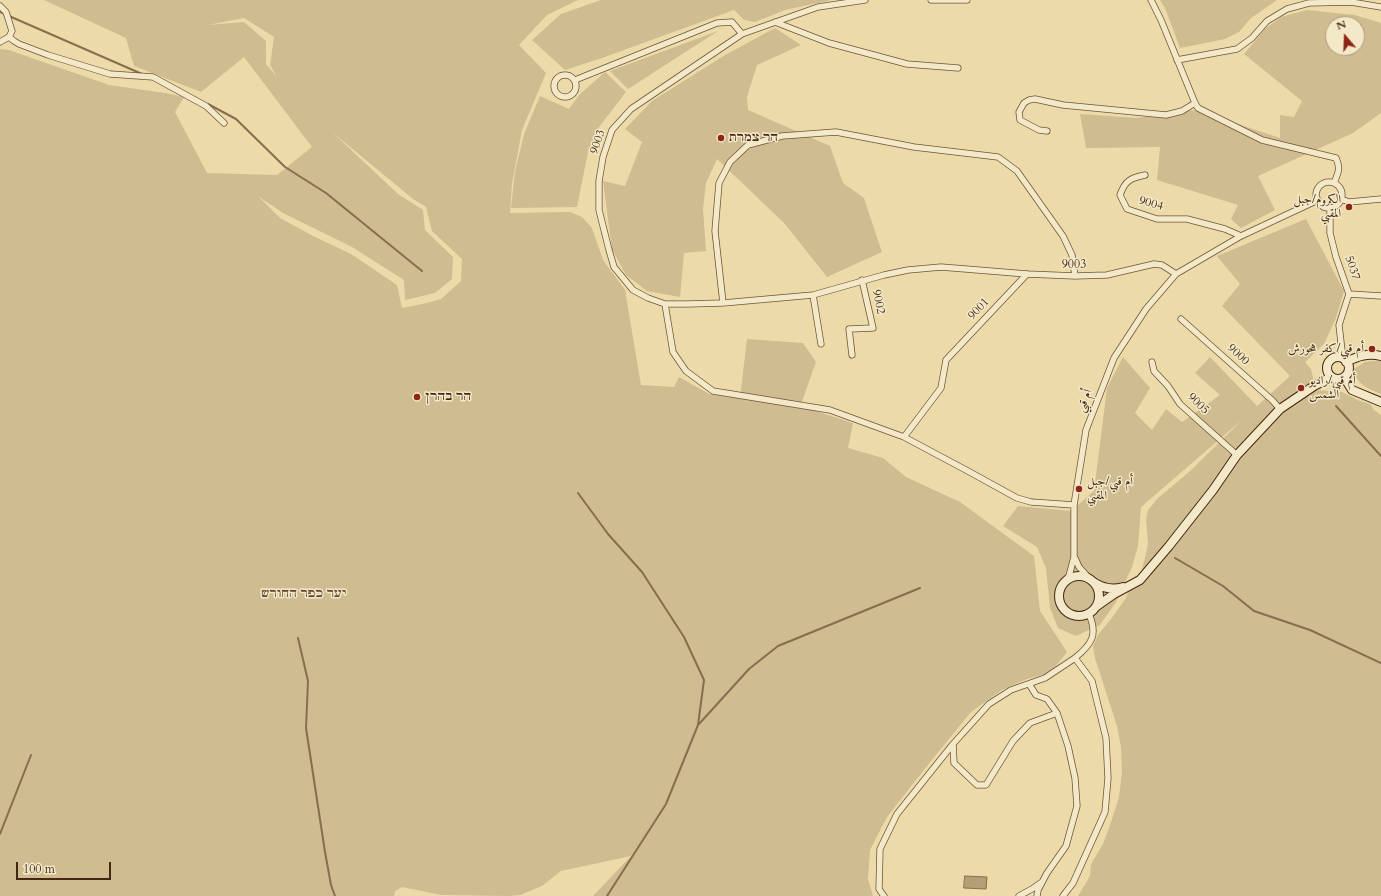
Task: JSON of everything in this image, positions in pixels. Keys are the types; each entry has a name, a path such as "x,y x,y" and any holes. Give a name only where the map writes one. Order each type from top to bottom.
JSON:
{"street":[{"name":"9003","path":"865,0 818,7 742,34 631,109 612,130 603,157 599,181 599,210 608,250 614,267 632,290 665,304 723,303 813,295 862,280 908,270 941,267 1075,276 1107,275 1154,264 1162,265 1176,274"},
{"path":"931,0 967,0"},
{"path":"1150,0 1161,20 1198,108 1262,140 1336,158 1339,165 1334,183"},
{"path":"1177,60 1237,49 1252,38 1267,21 1287,9 1309,3 1351,2 1381,7"},
{"path":"0,6 6,12 12,31 10,37 0,42"},
{"path":"575,80 717,23 732,22 742,34"},
{"path":"775,22 829,43 907,64 958,68"},
{"path":"10,37 14,41 48,55 110,74 153,77 206,106 224,123"},
{"path":"569,75 575,80 576,91 570,97 561,97 555,92 555,81 561,76 569,75"},
{"path":"1047,131 1039,130 1020,120 1019,112 1024,103 1035,99 1063,104 1166,115 1182,111 1195,103"},
{"path":"723,303 715,231 719,184 730,162 748,145 782,136 836,132 914,147 998,158 1017,171 1063,236 1072,255 1075,276"},
{"name":"9004","path":"1145,175 1135,177 1124,185 1120,195 1127,209 1157,219 1187,219 1225,228 1242,236"},
{"path":"1327,182 1334,183 1340,188 1342,196 1341,199 1337,205 1330,208 1322,206 1318,200 1317,193 1320,186 1327,182"},
{"path":"1341,199 1350,202 1381,198"},
{"path":"1176,274 1242,236 1318,200"},
{"name":"5037","path":"1330,208 1330,233 1336,257 1349,294 1339,325 1343,360"},
{"name":"9001","path":"904,437 941,388 946,360 1028,274"},
{"name":"أم قبي","path":"1064,583 1068,576 1074,557 1074,505 1086,430 1114,358 1146,309 1176,274"},
{"name":"9002","path":"852,354 849,329 873,328 862,280"},
{"path":"1349,294 1381,296"},
{"path":"813,295 822,344"},
{"path":"665,304 673,352 686,371 713,391 830,410 904,437 1017,498 1031,502 1074,505"},
{"name":"9000","path":"1181,319 1272,400 1280,409"},
{"path":"1331,377 1328,372 1329,363 1332,359 1343,360 1372,354 1381,356"},
{"path":"1129,585 1097,606 1089,614 1079,616 1072,615 1062,607 1060,600 1059,593 1064,583 1075,576 1082,576 1092,580 1102,587 1118,589 1140,580 1213,490 1237,455 1280,409 1314,386 1331,377 1338,379 1344,377 1348,372 1348,365 1343,360"},
{"name":"9005","path":"1152,362 1154,371 1168,386 1180,404 1237,455"},
{"path":"1344,377 1352,390 1381,402"},
{"path":"1074,557 1079,566 1092,580 1100,593 1100,600 1097,606"},
{"path":"884,896 879,889 880,849 897,814 953,744 989,704 1011,690 1045,678 1087,648 1094,634 1093,624 1089,614"},
{"path":"1063,896 1073,883 1105,812 1108,778 1106,738 1092,681 1075,658"},
{"path":"1029,684 1036,695 1047,699 1057,713 1068,746 1075,778 1077,806 1066,846 1047,873 1037,896"},
{"path":"953,744 954,763 977,785 986,785 1013,741 1030,723 1057,713"},
{"path":"1019,896 1043,881"}],"green space":[{"name":"יער כפר החורש","path":"44,0 578,0 547,15 519,45 546,73 522,130 512,184 510,213 570,212 582,217 592,228 603,260 625,290 641,385 674,387 679,377 709,394 740,398 747,339 803,343 816,362 800,407 853,423 848,448 883,458 906,477 960,502 1034,556 1040,611 1067,652 1050,673 1027,679 1002,690 971,712 927,766 887,817 870,850 868,879 873,896 593,896 631,856 561,871 542,886 520,895 509,896 441,895 402,887 395,891 394,896 0,896 0,49 9,50 109,85 184,97 175,112 207,173 277,175 312,147 244,57 201,92 134,66 126,38","holes":["244,18 274,37 270,65 277,77 266,64 266,41 244,22 208,25","332,132 413,199 426,207 432,231 462,259 461,281 441,299 402,308 397,285 351,254 280,218 258,196 283,213 352,247 404,280 405,300 435,293 452,279 453,257 425,230 423,210 398,194"]},
{"path":"601,0 832,0 785,10 755,22 744,20 734,10 565,70 532,40 561,14"},
{"path":"1160,0 1277,0 1251,18 1239,32 1225,39 1180,48 1165,8"},
{"path":"1307,10 1355,15 1358,16 1325,16 1325,56 1365,56 1365,18 1381,23 1381,113 1353,133 1258,176 1275,210 1241,228 1231,219 1238,205 1157,180 1160,147 1086,148 1080,114 1136,118 1196,110 1280,138 1280,115 1294,117 1302,101 1244,54 1265,29 1281,17"},
{"path":"775,28 801,45 757,65 747,97 748,110 830,146 843,183 864,198 882,252 827,277 785,224 717,159 706,183 703,209 706,251 684,253 680,297 647,291 626,275 612,249 603,181 625,186 642,142 625,129 652,101 725,55"},
{"path":"718,31 628,89 610,71"},
{"path":"605,72 626,92 599,127 588,152 577,207 511,208 515,172 524,134 540,96 569,109 580,94"},
{"path":"1306,219 1344,291 1336,318 1324,344 1305,362 1311,369 1316,390 1342,392 1370,404 1374,410 1381,415 1381,896 1078,896 1090,876 1091,864 1103,844 1111,822 1119,797 1122,772 1121,747 1117,726 1095,658 1093,646 1098,635 1126,598 1135,576 1140,579 1148,544 1146,520 1148,510 1158,498 1189,472 1243,419 1141,507 1138,546 1132,567 1116,602 1100,625 1076,636 1058,628 1050,608 1046,568 1037,547 1003,526 1018,506 1071,511 1094,491 1107,388 1123,357 1150,388 1135,413 1152,430 1166,409 1182,422 1220,395 1195,373 1210,357 1257,406 1290,376 1222,306 1240,284 1217,256"},
{"path":"1381,360 1381,394 1360,383 1352,370 1365,362"}],"shaded area":[{"path":"965,876 987,877 986,889 964,888"}],"waterway":[{"path":"0,12 5,14"},
{"path":"9,16 142,74"},
{"path":"208,104 236,119 285,167 326,193 422,271"},
{"path":"1336,406 1381,456"},
{"path":"578,493 608,534 642,572 684,637 704,680 698,725 666,804 607,896"},
{"path":"1175,558 1223,586 1254,611 1310,630 1381,663"},
{"path":"699,724 749,669 778,646 920,588"},
{"path":"298,638 308,681 306,728 325,852 331,885 335,896"},
{"path":"0,834 31,755"}],"place":[{"name":"הר צמרת","path":"721,138"},
{"name":"الكروم/جبل المقبي","path":"1349,207"},
{"name":"أم قبي/كفر هحورش","path":"1372,349"},
{"name":"أم قبي/راديو الشمس","path":"1301,388"},
{"name":"הר בהרן","path":"417,397"},
{"name":"أم قبي/جبل المقبي","path":"1079,489"}]}
